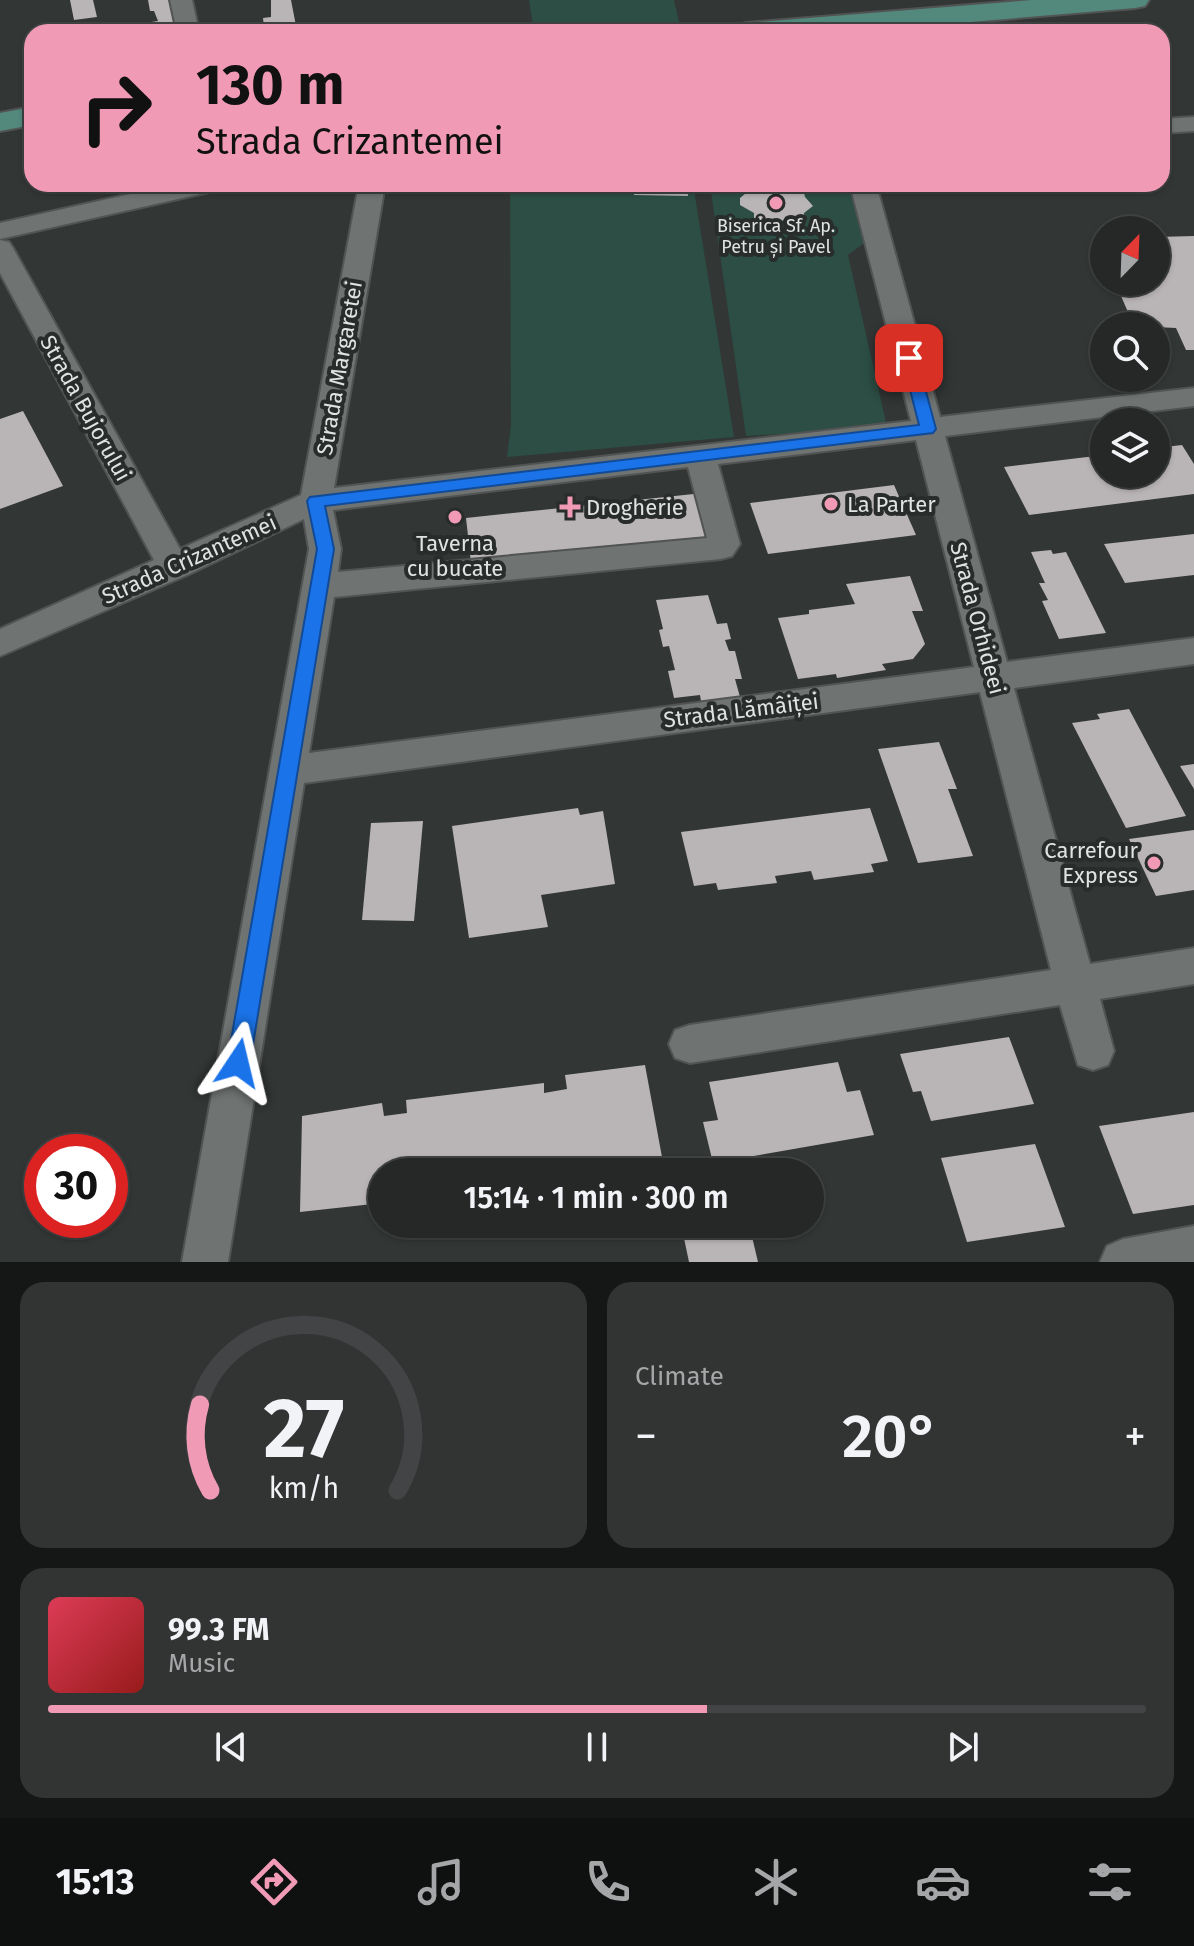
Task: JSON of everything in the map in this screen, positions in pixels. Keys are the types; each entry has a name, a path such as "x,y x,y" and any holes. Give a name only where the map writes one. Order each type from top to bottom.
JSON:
{"main road":[{"path":"843,24 1135,0"}],"street":[{"path":"181,0 186,24"},
{"path":"1170,126 1194,124"},
{"path":"0,231 173,192"},
{"name":"Strada Margaretei","path":"205,1262 325,549 316,501 371,192"},
{"name":"Strada Orhideei","path":"865,192 1093,1051"},
{"name":"Strada Bujorului","path":"0,248 131,492 175,567"},
{"name":"Strada Crizantemei","path":"0,643 175,567 316,501 1194,397"},
{"path":"319,586 721,548 724,544 723,532 700,456"},
{"name":"Strada Lămâiței","path":"288,770 1194,651"},
{"path":"690,1044 1194,966"},
{"path":"1123,1262 1194,1249"}],"green space":[{"path":"529,0 674,0 679,22 661,24 533,24"},
{"path":"510,192 694,192 734,437 507,457 511,426"},
{"path":"711,192 850,192 864,243 848,255 887,427 746,436"}],"building":[{"path":"70,0 93,0 97,17 74,20"},
{"path":"148,0 173,0 178,24 138,24 158,21 154,11 150,11"},
{"path":"271,0 291,0 296,24 264,24 263,18 271,17"},
{"path":"634,192 688,192 688,196 634,195"},
{"name":"Biserica Sf. Ap. Petru și Pavel","path":"804,192 813,206 804,213 805,221 754,220 754,213 740,205 740,198 746,193"},
{"path":"1194,236 1194,350 1186,350 1176,328 1170,328 1170,312 1128,312 1121,296 1170,296 1170,237"},
{"path":"23,411 63,486 0,509 0,419"},
{"path":"1182,445 1194,464 1194,494 1029,515 1004,467 1090,457 1090,488 1170,488 1170,446"},
{"path":"894,485 916,535 768,554 750,503"},
{"path":"703,493 717,541 471,563 466,518"},
{"path":"1194,534 1194,575 1125,583 1104,544"},
{"path":"1051,550 1053,554 1066,552 1106,633 1059,639 1042,601 1048,600 1039,583 1045,583 1031,552"},
{"path":"910,576 923,611 912,611 925,644 913,659 882,664 886,670 837,678 836,674 798,679 778,618 855,604 846,584"},
{"path":"708,595 717,624 727,623 731,639 725,640 729,651 735,651 742,679 735,679 740,697 701,701 700,695 674,698 668,671 675,670 669,646 663,647 659,630 663,629 656,600"},
{"path":"1129,709 1186,816 1126,828 1072,723 1100,719 1097,714"},
{"path":"939,742 957,789 948,789 973,856 918,863 878,749"},
{"path":"1194,764 1194,789 1180,766"},
{"path":"578,808 580,815 603,811 615,884 541,895 548,927 469,938 452,826"},
{"path":"870,808 888,861 871,864 874,872 814,880 811,871 775,876 777,883 718,890 716,883 694,886 681,832"},
{"path":"423,821 414,921 362,920 371,823"},
{"path":"1194,830 1194,890 1156,896 1129,839"},
{"path":"1009,1037 1034,1104 931,1121 921,1091 913,1092 900,1054"},
{"path":"838,1062 847,1092 860,1090 874,1135 742,1158 712,1158 703,1122 718,1120 709,1082"},
{"path":"645,1065 662,1157 368,1158 368,1205 300,1212 302,1116 382,1103 384,1116 407,1113 406,1100 544,1083 544,1093 567,1089 565,1075"},
{"path":"1194,1112 1194,1205 1133,1214 1099,1126"},
{"path":"1035,1144 1065,1227 967,1242 941,1158"},
{"path":"684,1238 752,1238 758,1262 689,1262"}],"place":[{"name":"Biserica Sf. Ap. Petru și Pavel","path":"776,203"},
{"name":"La Parter","path":"831,504"},
{"name":"Drogherie","path":"570,507"},
{"name":"Taverna cu bucate","path":"455,517"},
{"name":"Carrefour Express","path":"1154,863"}],"route":[{"path":"238,1063 325,549 323,525 316,501 928,429 909,358"}]}
